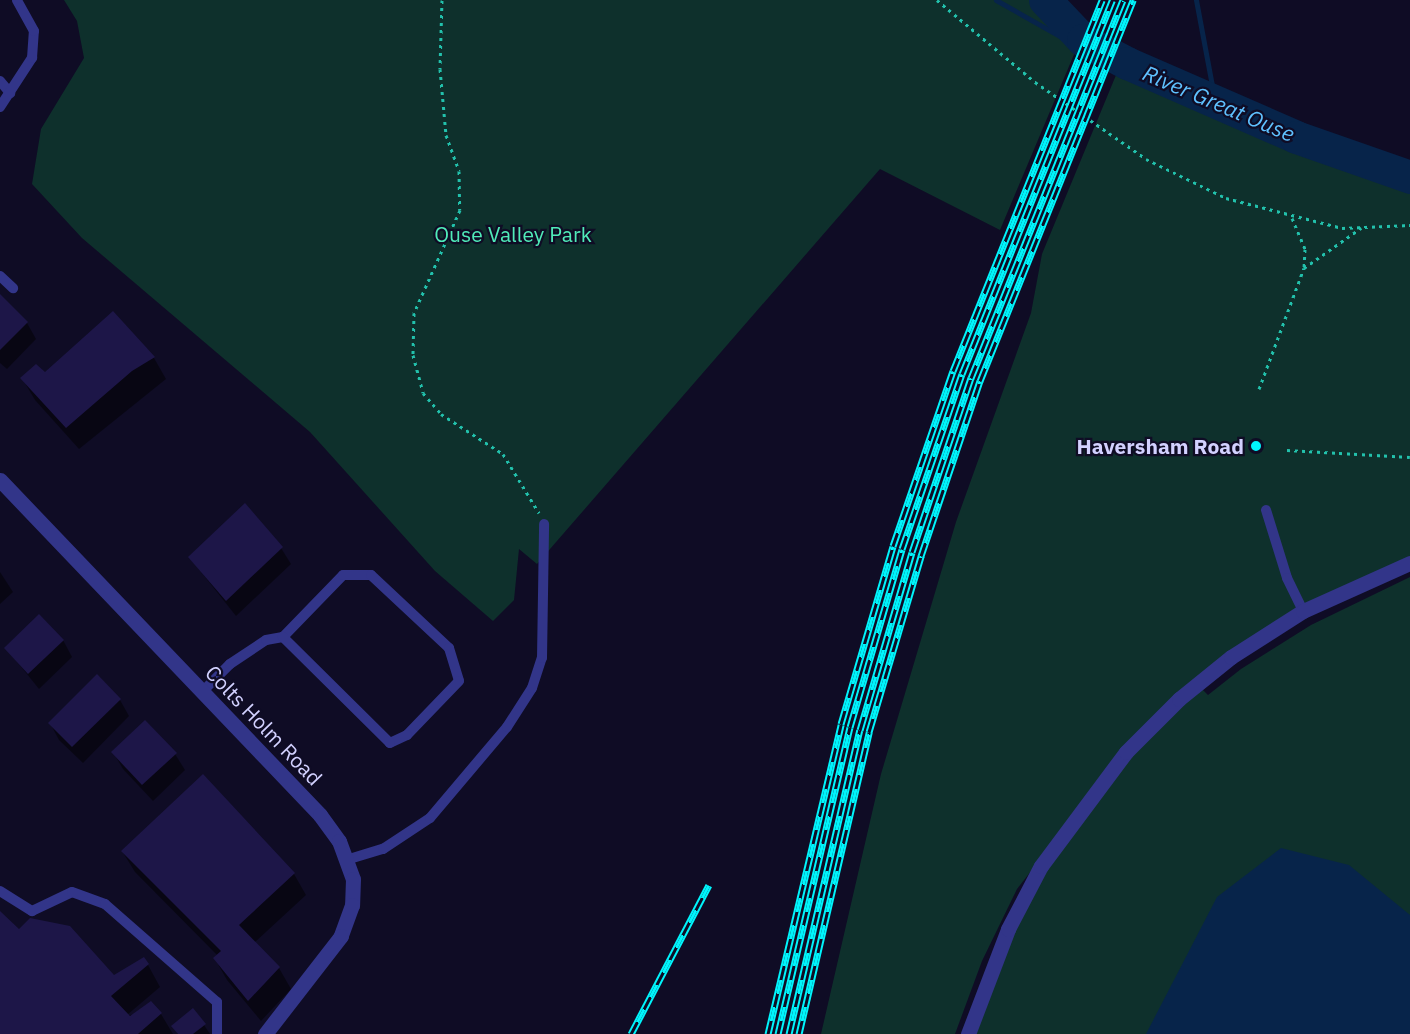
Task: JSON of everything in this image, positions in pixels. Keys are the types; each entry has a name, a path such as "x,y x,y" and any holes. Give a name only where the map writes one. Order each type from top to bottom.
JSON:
{"street":[{"name":"Colts Holm Road","path":"0,480 320,815 339,841 353,879 352,905 341,936 265,1034"},
{"path":"968,1034 1008,929 1041,866 1077,813 1126,752 1179,699 1231,657 1304,611 1410,563"}],"lane":[{"path":"0,107 32,58 34,31 17,0"},
{"path":"0,81 9,93"},
{"path":"0,276 13,288"},
{"path":"1266,510 1279,556 1304,611"},
{"path":"346,860 383,849 430,818 507,727 532,688 542,658 544,524"},
{"path":"203,692 230,664 266,639 283,637 343,575 371,575 449,648 459,681 407,735 390,743 283,637"},
{"path":"0,891 33,911 72,892 105,904 217,1002 217,1034"}],"path":[{"path":"442,0 440,69 446,135 459,171 460,210 414,313 413,355 423,393 441,414 504,454 523,482 544,524"},
{"path":"937,0 1035,82 1146,159 1226,198 1342,228 1410,225"},
{"path":"1259,389 1304,268 1305,249 1291,216"},
{"path":"1304,268 1362,226"},
{"path":"1287,450 1410,457"}],"green space":[{"name":"Ouse Valley Park","path":"64,0 1039,0 1060,38 1078,45 1000,230 880,169 537,564 519,549 514,600 493,621 435,571 310,432 82,238 32,184 41,129 84,58 77,21"},
{"path":"1121,63 1410,184 1410,563 1359,584 1198,685 1208,695 1241,669 1311,625 1410,577 1410,1034 968,1034 1042,857 1017,889 982,961 955,1034 821,1034 881,774 956,522 1031,313 1042,254"}],"water":[{"path":"1281,848 1349,865 1410,915 1410,1034 1146,1034 1217,897"}],"building":[{"path":"0,294 28,322 0,350"},
{"path":"113,311 155,357 132,371 66,428 20,378 36,364 45,372"},
{"path":"245,503 283,547 226,601 188,557"},
{"path":"39,614 64,640 28,674 4,648"},
{"path":"97,674 121,699 72,747 48,723"},
{"path":"145,720 177,753 142,785 111,752"},
{"path":"203,774 295,873 239,925 280,967 248,1001 213,958 221,951 121,851"},
{"path":"0,911 19,929 30,918 70,926 114,975 144,957 149,964 111,996 130,1016 151,1001 162,1013 138,1034 0,1034"},
{"path":"193,1008 206,1024 193,1034 178,1034 171,1026"}],"waterway":[{"path":"996,0 1072,43"},
{"name":"River Great Ouse","path":"1045,0 1083,40 1127,63 1296,137 1410,177"},
{"path":"1196,0 1215,102"}],"railway":[{"path":"768,1034 841,724 893,546 953,371 1102,0"},
{"path":"778,1034 850,727 902,549 962,374 1112,0"},
{"path":"789,1034 860,730 912,552 971,378 1123,0"},
{"path":"799,1034 869,732 921,556 980,381 1133,0"},
{"path":"631,1034 709,885"}],"place":[{"name":"Haversham Road","path":"1256,446"}]}
